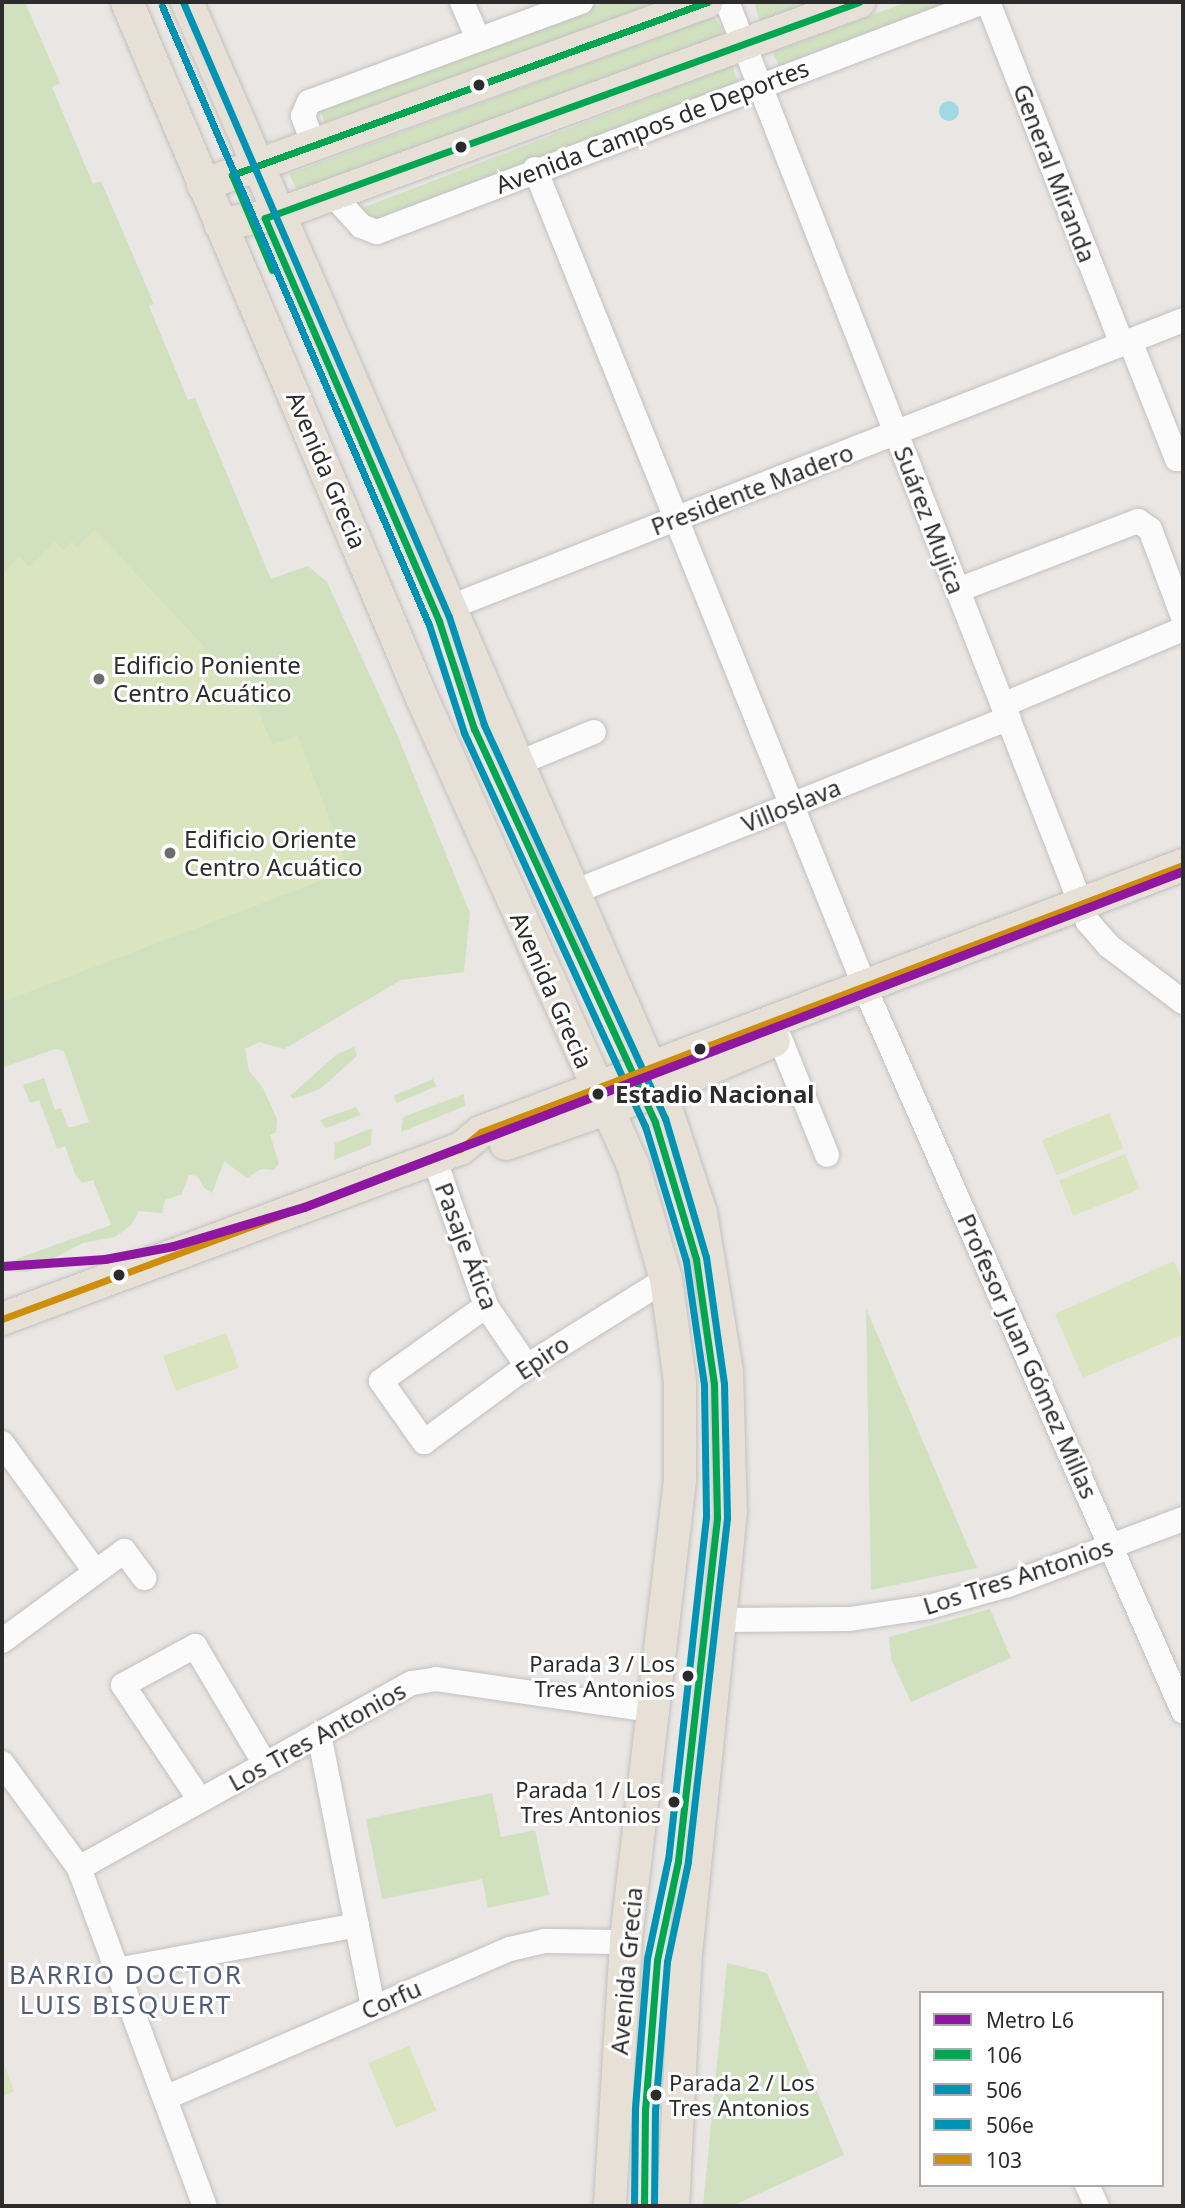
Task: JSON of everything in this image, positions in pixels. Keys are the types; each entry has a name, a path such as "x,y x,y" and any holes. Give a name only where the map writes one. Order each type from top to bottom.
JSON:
{"main road":[{"name":"Avenida Grecia","path":"127,2 421,696 644,1195 666,1279 677,1344 681,1449 657,1711 626,1942 610,2206"},
{"path":"187,2 453,606 655,1079 701,1213 721,1319 732,1469 724,1620 686,1951 673,2206"},
{"path":"203,185 708,2"},
{"name":"Avenida Campos de Deportes","path":"220,224 279,214 859,2"},
{"path":"242,131 263,147 305,150"},
{"path":"655,1079 868,994 1084,913 1183,865"},
{"path":"1084,913 1183,887"},
{"path":"2,1319 447,1154 487,1150 602,1098 780,1039 868,994"}],"street":[{"path":"462,2 478,39"},
{"path":"305,150 303,116 309,102 582,2"},
{"name":"Suárez Mujica","path":"727,2 1084,913 1109,946 1183,1002"},
{"name":"Avenida Campos de Deportes","path":"333,195 361,226 377,232 759,84 986,2"},
{"name":"General Miranda","path":"986,2 1132,340"},
{"name":"Profesor Juan Gómez Millas","path":"535,169 868,994 1183,1711"},
{"name":"Presidente Madero","path":"453,606 1183,320"},
{"path":"1132,340 1183,433"},
{"path":"1132,340 1177,459 1183,456"},
{"path":"957,590 1138,521 1150,529 1183,617"},
{"name":"Villoslava","path":"574,892 792,804 1005,711 1183,629"},
{"path":"519,763 594,732"},
{"path":"780,1039 827,1155"},
{"name":"Pasaje Ática","path":"447,1154 485,1306 527,1366"},
{"name":"Epiro","path":"485,1306 381,1381 424,1442 527,1366 666,1279"},
{"path":"2,1443 95,1571"},
{"name":"Los Tres Antonios","path":"724,1620 850,1619 902,1613 981,1593 1183,1519"},
{"path":"2,1641 124,1550 144,1578"},
{"path":"200,1800 122,1685 195,1646 265,1764"},
{"name":"Los Tres Antonios","path":"79,1868 412,1683 436,1679 657,1711"},
{"path":"319,1734 373,2007"},
{"path":"2,1763 79,1868 205,2206"},
{"path":"117,1970 357,1924"},
{"name":"Corfu","path":"166,2098 510,1949 544,1941 626,1942"},
{"path":"1088,2187 1097,2206"}],"green space":[{"path":"2,2 25,2 60,83 52,87 93,184 101,181 154,304 149,306 188,400 195,398 271,579 308,566 327,582 396,732 470,913 464,972 401,980 284,1049 259,1042 245,1049 249,1071 263,1088 277,1119 276,1132 270,1135 279,1163 274,1170 261,1169 247,1178 224,1161 212,1193 204,1188 197,1176 189,1175 182,1194 165,1200 162,1213 139,1211 131,1225 115,1237 83,1243 27,1272 2,1271 2,1264 111,1225 93,1180 82,1183 75,1174 65,1146 57,1149 39,1100 30,1103 23,1085 44,1078 55,1110 61,1108 68,1128 89,1122 64,1051 55,1049 2,1068"},
{"path":"606,2 659,2 324,123 320,107"},
{"path":"754,2 815,2 760,22"},
{"path":"907,2 963,2 780,69 773,52"},
{"path":"714,17 723,30 721,35 297,190 289,174"},
{"path":"732,66 739,84 369,226 362,208"},
{"path":"95,530 213,656 242,669 272,745 298,736 349,870 2,1002 2,574 19,557 29,567 55,542 63,550 72,542 77,547"},
{"path":"354,1047 357,1056 320,1089 293,1099 290,1096 337,1054"},
{"path":"433,1079 436,1086 397,1103 393,1096"},
{"path":"464,1094 465,1106 401,1132 403,1117"},
{"path":"356,1107 361,1115 326,1128 320,1120"},
{"path":"1109,1113 1123,1148 1056,1175 1042,1140"},
{"path":"372,1128 371,1145 334,1160 335,1143"},
{"path":"1125,1154 1139,1189 1073,1216 1059,1181"},
{"path":"1174,1261 1183,1282 1183,1334 1083,1378 1055,1314"},
{"path":"866,1308 977,1568 871,1590"},
{"path":"226,1333 239,1368 176,1391 163,1356"},
{"path":"990,1609 1011,1658 911,1702 891,1659 889,1637"},
{"path":"492,1793 501,1837 535,1830 549,1895 488,1908 482,1879 382,1899 366,1819"},
{"path":"727,1963 767,1973 844,2155 732,2206 703,2206"},
{"path":"409,2046 436,2110 396,2128 368,2063"},
{"path":"2,2058 14,2091 2,2097"}],"water":[{"path":"949,101 956,104 959,111 956,118 949,121 942,118 939,111 942,104"}],"metro line":[{"name":"L6","path":"2,1266 105,1259 173,1246 304,1207 1183,871"}],"transit line":[{"name":"506e","path":"183,2 449,617 484,725 665,1118 706,1257 724,1384 727,1518 688,1862 667,1962 655,2110 654,2206"},
{"name":"106","path":"272,270 232,175 707,2"},
{"name":"106","path":"644,2206 645,2110 657,1960 678,1861 717,1517 714,1384 696,1259 655,1122 474,729 439,621 265,218 859,2"},
{"name":"506","path":"162,6 429,625 464,733 645,1126 686,1261 704,1385 706,1517 668,1859 647,1959 635,2109 634,2206"},
{"name":"103","path":"2,1319 460,1149 481,1132 1183,865"}],"place":[{"name":"Edificio Poniente Centro Acuático","path":"99,679"},
{"name":"Edificio Oriente Centro Acuático","path":"170,853"},
{"name":"Estadio Nacional","path":"598,1094"},
{"name":"Parada 3 / Los Tres Antonios","path":"688,1676"},
{"name":"Parada 1 / Los Tres Antonios","path":"674,1802"},
{"name":"Parada 2 / Los Tres Antonios","path":"656,2095"}],"district":[{"name":"BARRIO DOCTOR LUIS BISQUERT","path":"126,1990"}]}
